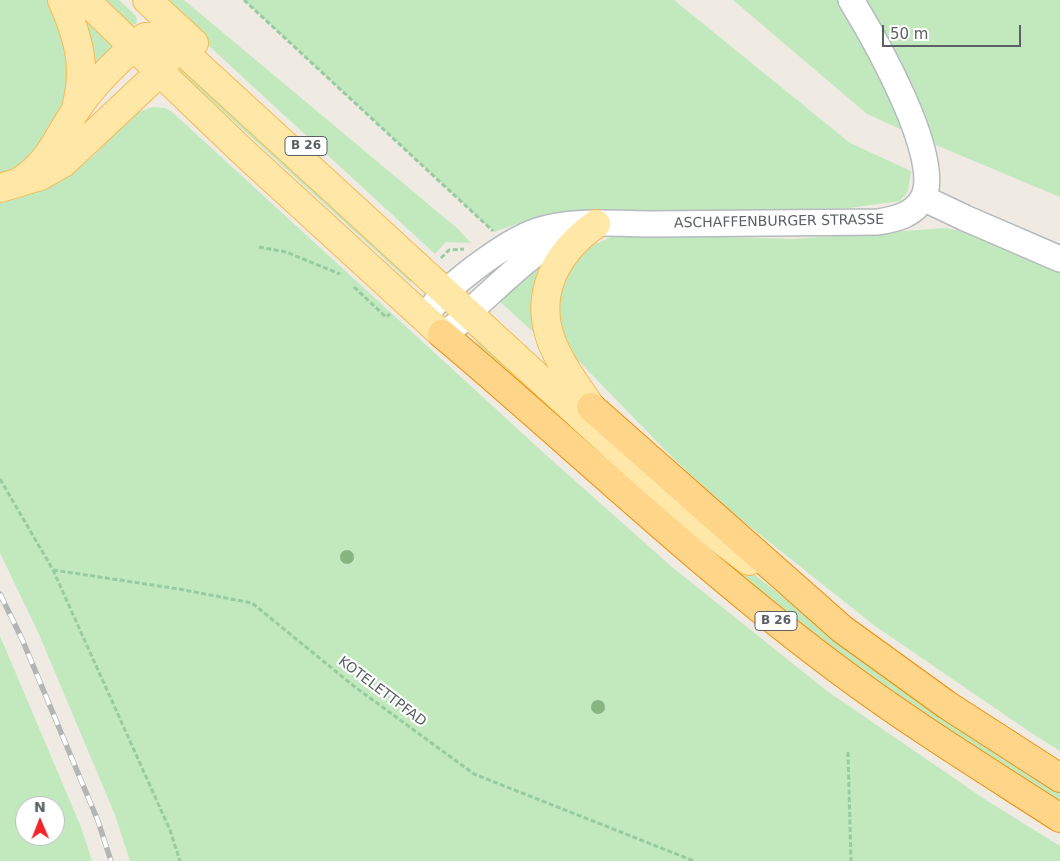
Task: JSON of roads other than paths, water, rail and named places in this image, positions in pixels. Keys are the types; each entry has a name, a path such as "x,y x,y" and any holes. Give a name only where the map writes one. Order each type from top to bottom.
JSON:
{"highway":[{"name":"B 26","path":"433,326 687,549 841,672 928,732 1060,818"},
{"name":"B 26","path":"591,407 842,629 947,705 1060,778"}],"main road":[{"path":"62,0 72,23 81,58 82,83 76,110"},
{"name":"B 26","path":"85,0 241,150 433,326"},
{"name":"B 26","path":"147,0 178,38 452,288"},
{"path":"163,36 178,38 160,72 62,163 49,172 10,185 33,174 55,146 76,110 103,76 134,46 145,37 163,36"},
{"path":"591,407 551,341 546,322 546,302 549,282 561,258 579,236 596,224"},
{"path":"452,288 473,308"},
{"name":"B 26","path":"473,308 591,407"},
{"name":"B 26","path":"473,308 650,480 705,528 842,629"}],"street":[{"path":"851,0 875,40 914,126 927,168 927,188 923,198 1060,259"},
{"name":"ASCHAFFENBURGER STRASSE","path":"596,224 571,233 545,248 473,308 453,329 433,326 432,307 452,288 508,245 547,228 596,224 878,222 902,217 914,210 923,198"}],"railway":[{"path":"0,594 22,639 98,821 111,861"}]}
